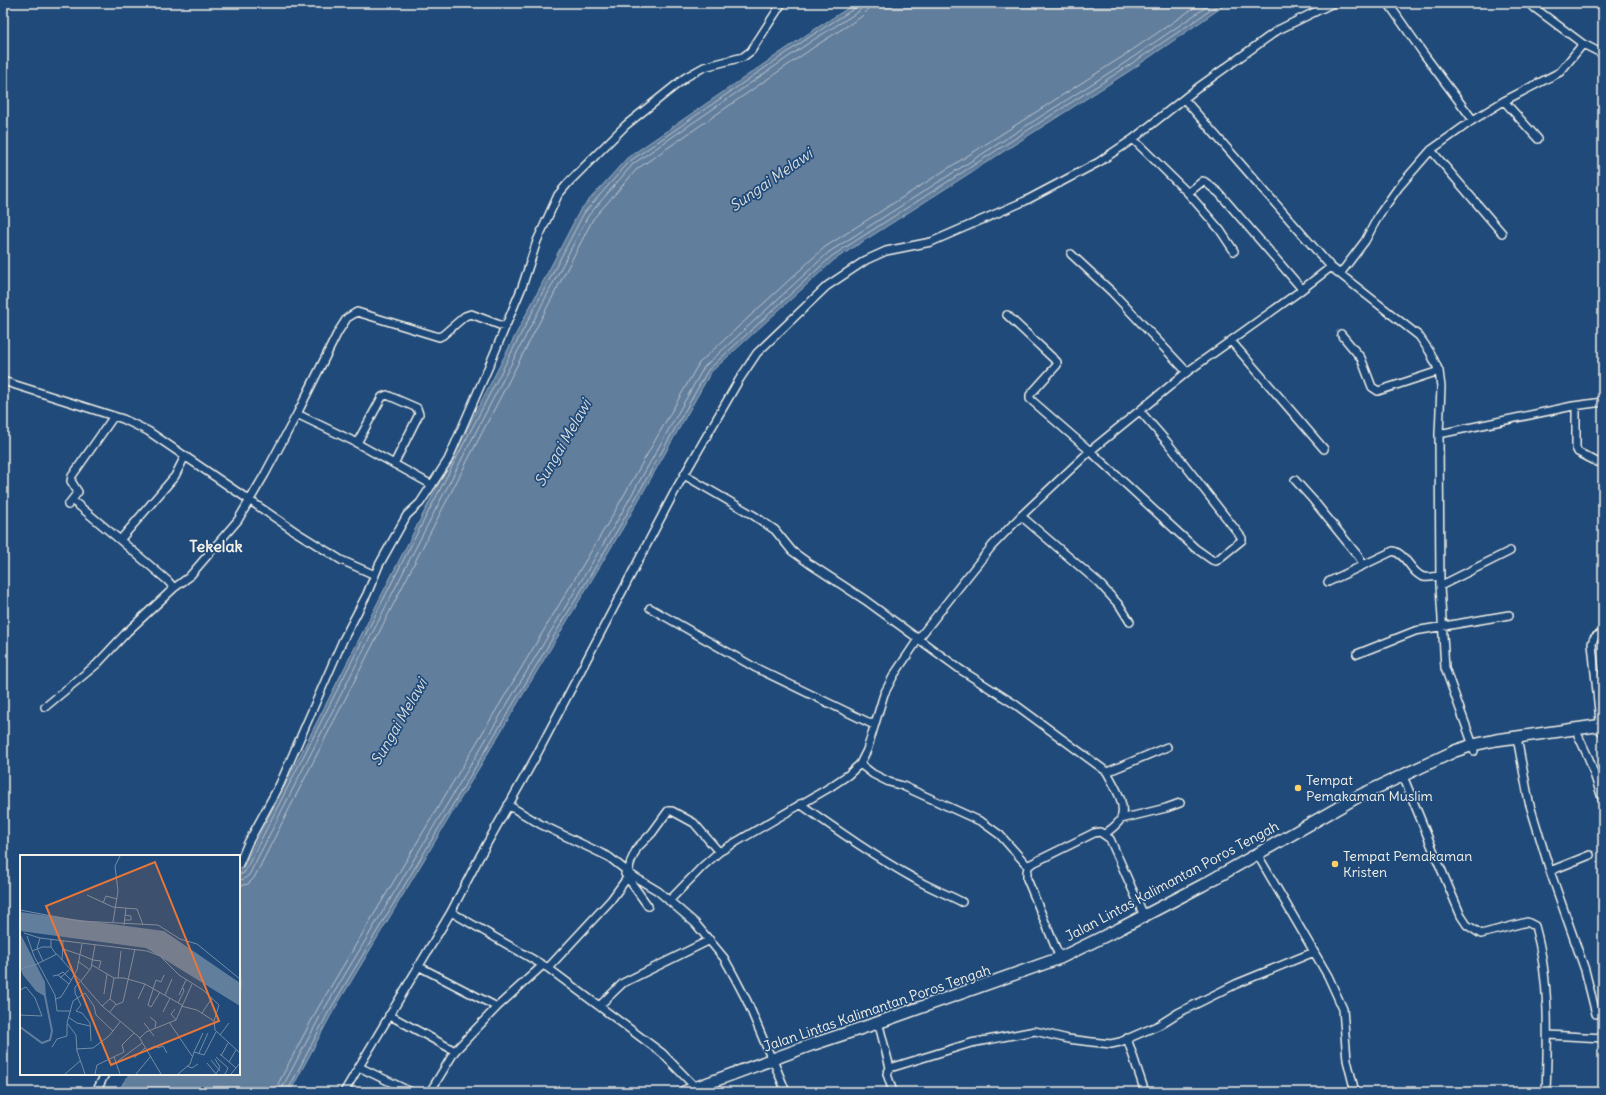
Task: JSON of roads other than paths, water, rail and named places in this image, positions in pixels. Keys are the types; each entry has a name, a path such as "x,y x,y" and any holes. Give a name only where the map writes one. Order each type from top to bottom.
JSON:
{"main road":[{"name":"Jalan Lintas Kalimantan Poros Tengah","path":"684,1092 700,1090 773,1062 811,1045 1060,958 1145,918 1182,903 1362,801 1474,748 1518,736 1602,728"},
{"name":"Jalan Lintas Kalimantan Poros Tengah","path":"773,1062 880,1029 1062,963 1086,952 1359,796 1455,751 1578,735 1602,728"}],"street":[{"path":"240,862 280,784 343,640 367,594 375,575 407,515 420,503 448,460 522,287 537,242 552,206 562,190 626,126 686,77 704,67 743,56 751,50 782,3"},
{"path":"344,1092 451,912 684,475 739,380 757,353 802,309 842,275 866,260 886,251 931,242 1025,201 1099,162 1133,139 1184,99 1278,30 1334,3"},
{"path":"1388,3 1473,120"},
{"path":"1528,3 1583,44 1603,54"},
{"path":"1340,274 1365,241 1379,215 1398,188 1431,150 1473,120 1504,101 1560,72 1583,44"},
{"path":"1184,99 1331,267 1419,336 1430,352 1439,371 1441,387 1439,434 1441,626 1445,668 1474,748"},
{"path":"1504,101 1538,139"},
{"path":"1133,139 1188,193 1220,230 1234,250"},
{"path":"1431,150 1502,233"},
{"path":"1188,193 1203,182 1219,193 1302,289"},
{"path":"1071,254 1112,292 1187,372"},
{"path":"669,901 719,852 848,775 860,764 867,750 884,694 894,675 919,638 992,546 1021,516 1090,451 1187,372 1331,267"},
{"path":"45,707 97,664 127,632 174,588 189,577 238,520 298,414 338,332 347,318 357,312 439,337 465,316 471,314 505,327"},
{"path":"1007,315 1057,362 1057,365 1030,395 1030,399 1090,451 1202,554 1214,561 1242,540 1241,535 1167,442 1140,411"},
{"path":"1341,334 1361,358 1372,387 1375,390 1378,391 1439,371"},
{"path":"1231,341 1324,449"},
{"path":"3,381 123,419 148,431 296,532 341,560 375,575"},
{"path":"357,443 382,397 387,395 417,408 419,414 394,464"},
{"path":"1439,434 1576,406 1603,402"},
{"path":"1576,406 1576,448 1578,452 1597,462"},
{"path":"298,414 357,443 432,485"},
{"path":"114,416 71,479 78,491 78,494 70,503 120,540 168,581 174,588"},
{"path":"120,540 175,476 185,456"},
{"path":"684,475 753,515 775,530 792,551 919,638 961,670 1057,734 1107,772 1121,802 1121,819"},
{"path":"1295,480 1314,500 1359,557 1363,565"},
{"path":"1021,516 1099,583 1120,606 1130,622"},
{"path":"1328,582 1393,551 1400,554 1419,575 1424,578 1440,576"},
{"path":"1440,586 1510,551"},
{"path":"650,608 754,667 874,725"},
{"path":"1357,654 1415,631 1509,615"},
{"path":"1602,728 1592,644 1595,636 1603,634"},
{"path":"1578,735 1589,759 1603,801"},
{"path":"1518,743 1529,802 1550,871 1585,970 1596,1014"},
{"path":"1107,772 1167,747"},
{"path":"860,764 879,777 903,786 982,822 1000,835 1029,866"},
{"path":"1405,781 1436,858 1461,916 1467,925 1481,934 1526,922 1535,926 1546,993 1548,1035 1546,1092"},
{"path":"1106,834 1121,819 1180,803"},
{"path":"800,804 845,836 896,868 962,902"},
{"path":"508,805 540,824 609,857 630,877 648,906"},
{"path":"430,1092 455,1051 497,1007 545,966 611,900 630,877 631,861 637,848 652,833 668,811 672,811 694,822 719,852"},
{"path":"1060,958 1027,879 1027,872 1029,866 1094,833 1100,832 1106,834 1110,839 1145,918"},
{"path":"1550,871 1590,855"},
{"path":"1260,859 1328,976 1343,1009 1347,1060 1355,1092"},
{"path":"630,877 658,891 695,923 724,958 747,1001 786,1092"},
{"path":"451,912 545,966 662,1053 700,1090"},
{"path":"599,1006 623,983 710,940"},
{"path":"890,1068 971,1043 1035,1031 1068,1039 1111,1044 1159,1025 1236,984 1271,971 1314,952"},
{"path":"418,966 497,1007"},
{"path":"389,1015 455,1051"},
{"path":"880,1029 890,1068 887,1074 893,1092"},
{"path":"1548,1035 1603,1038"},
{"path":"1128,1038 1144,1092"},
{"path":"359,1067 411,1092"},
{"path":"96,1092 104,1075"}],"water":[{"name":"Sungai Melawi","path":"856,3 1228,3 1131,70 834,260 711,372 624,526 331,1015 290,1092 118,1092 128,1075 240,1075 240,873 580,210 627,158 809,33"}],"place":[{"name":"Tempat Pemakaman Muslim","path":"1298,788"},
{"name":"Tempat Pemakaman Kristen","path":"1335,864"}],"district":[{"name":"Tekelak","path":"216,546"}]}
